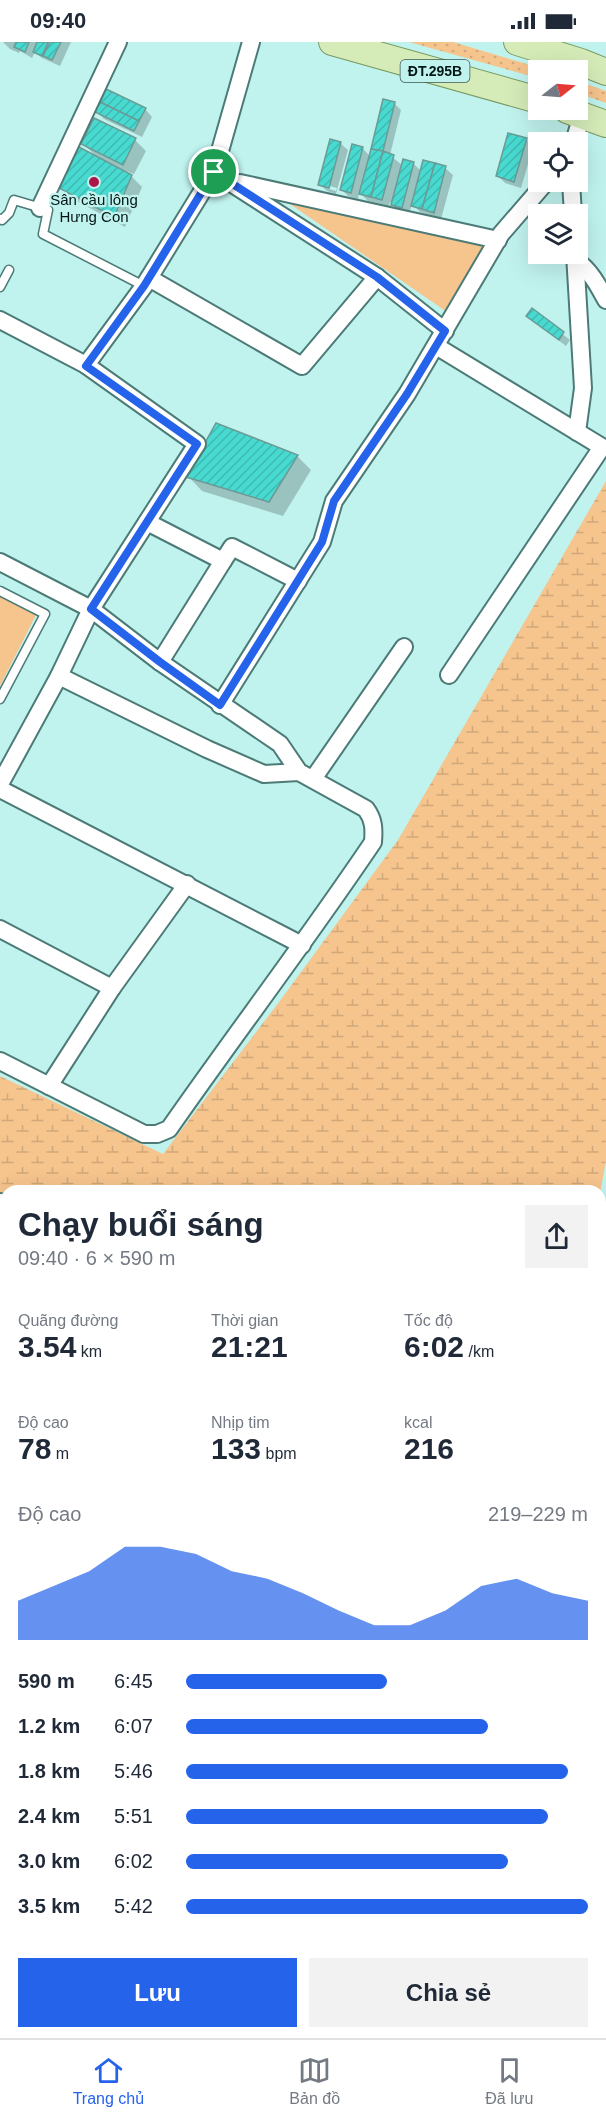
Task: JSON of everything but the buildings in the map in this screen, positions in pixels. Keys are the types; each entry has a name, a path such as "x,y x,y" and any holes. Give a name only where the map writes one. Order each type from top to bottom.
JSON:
{"main road":[{"name":"ĐT.295B","path":"332,42 528,97"},
{"path":"517,42 606,72"},
{"path":"588,117 606,124"}],"street":[{"path":"40,208 118,42"},
{"path":"86,366 147,282 214,172 251,42"},
{"path":"214,172 230,180 377,277 445,331"},
{"path":"230,180 498,240"},
{"path":"220,705 322,542 334,501 407,394 498,240 538,192"},
{"path":"575,264 583,388 577,432"},
{"path":"581,264 606,300"},
{"path":"147,282 302,366 377,277"},
{"path":"0,320 86,366 197,444 91,609 59,676 0,784"},
{"path":"436,346 602,447 449,675"},
{"path":"147,522 223,561"},
{"path":"160,662 232,547 298,581"},
{"path":"0,562 91,609 220,705 280,744 306,776 366,809 371,815 374,829 373,842 169,1130 144,1134 0,1061"},
{"path":"306,776 404,647"},
{"path":"59,676 207,749 264,774 306,776"},
{"path":"0,789 302,945"},
{"path":"49,1086 112,988 187,884"},
{"path":"0,929 112,988"}],"lane":[{"path":"0,219 2,220 9,213 14,200 48,210 43,234 147,282"},
{"path":"0,287 9,270"},
{"path":"0,591 45,614 0,699"}],"green space":[{"path":"409,42 453,42 528,64 528,75"},
{"path":"588,85 606,91 606,103 588,97"},
{"path":"274,193 480,242 484,249 447,312"},
{"path":"606,481 606,1161 602,1185 0,1185 0,1076 163,1154 398,840"},
{"path":"0,595 37,613 0,686"}],"place":[{"name":"Sân cầu lông Hưng Con","path":"94,182"}],"route":[{"path":"214,172 230,180 377,277 445,331 407,394 334,501 322,542 220,705 91,609 197,444 86,366 144,286 214,172"}]}
